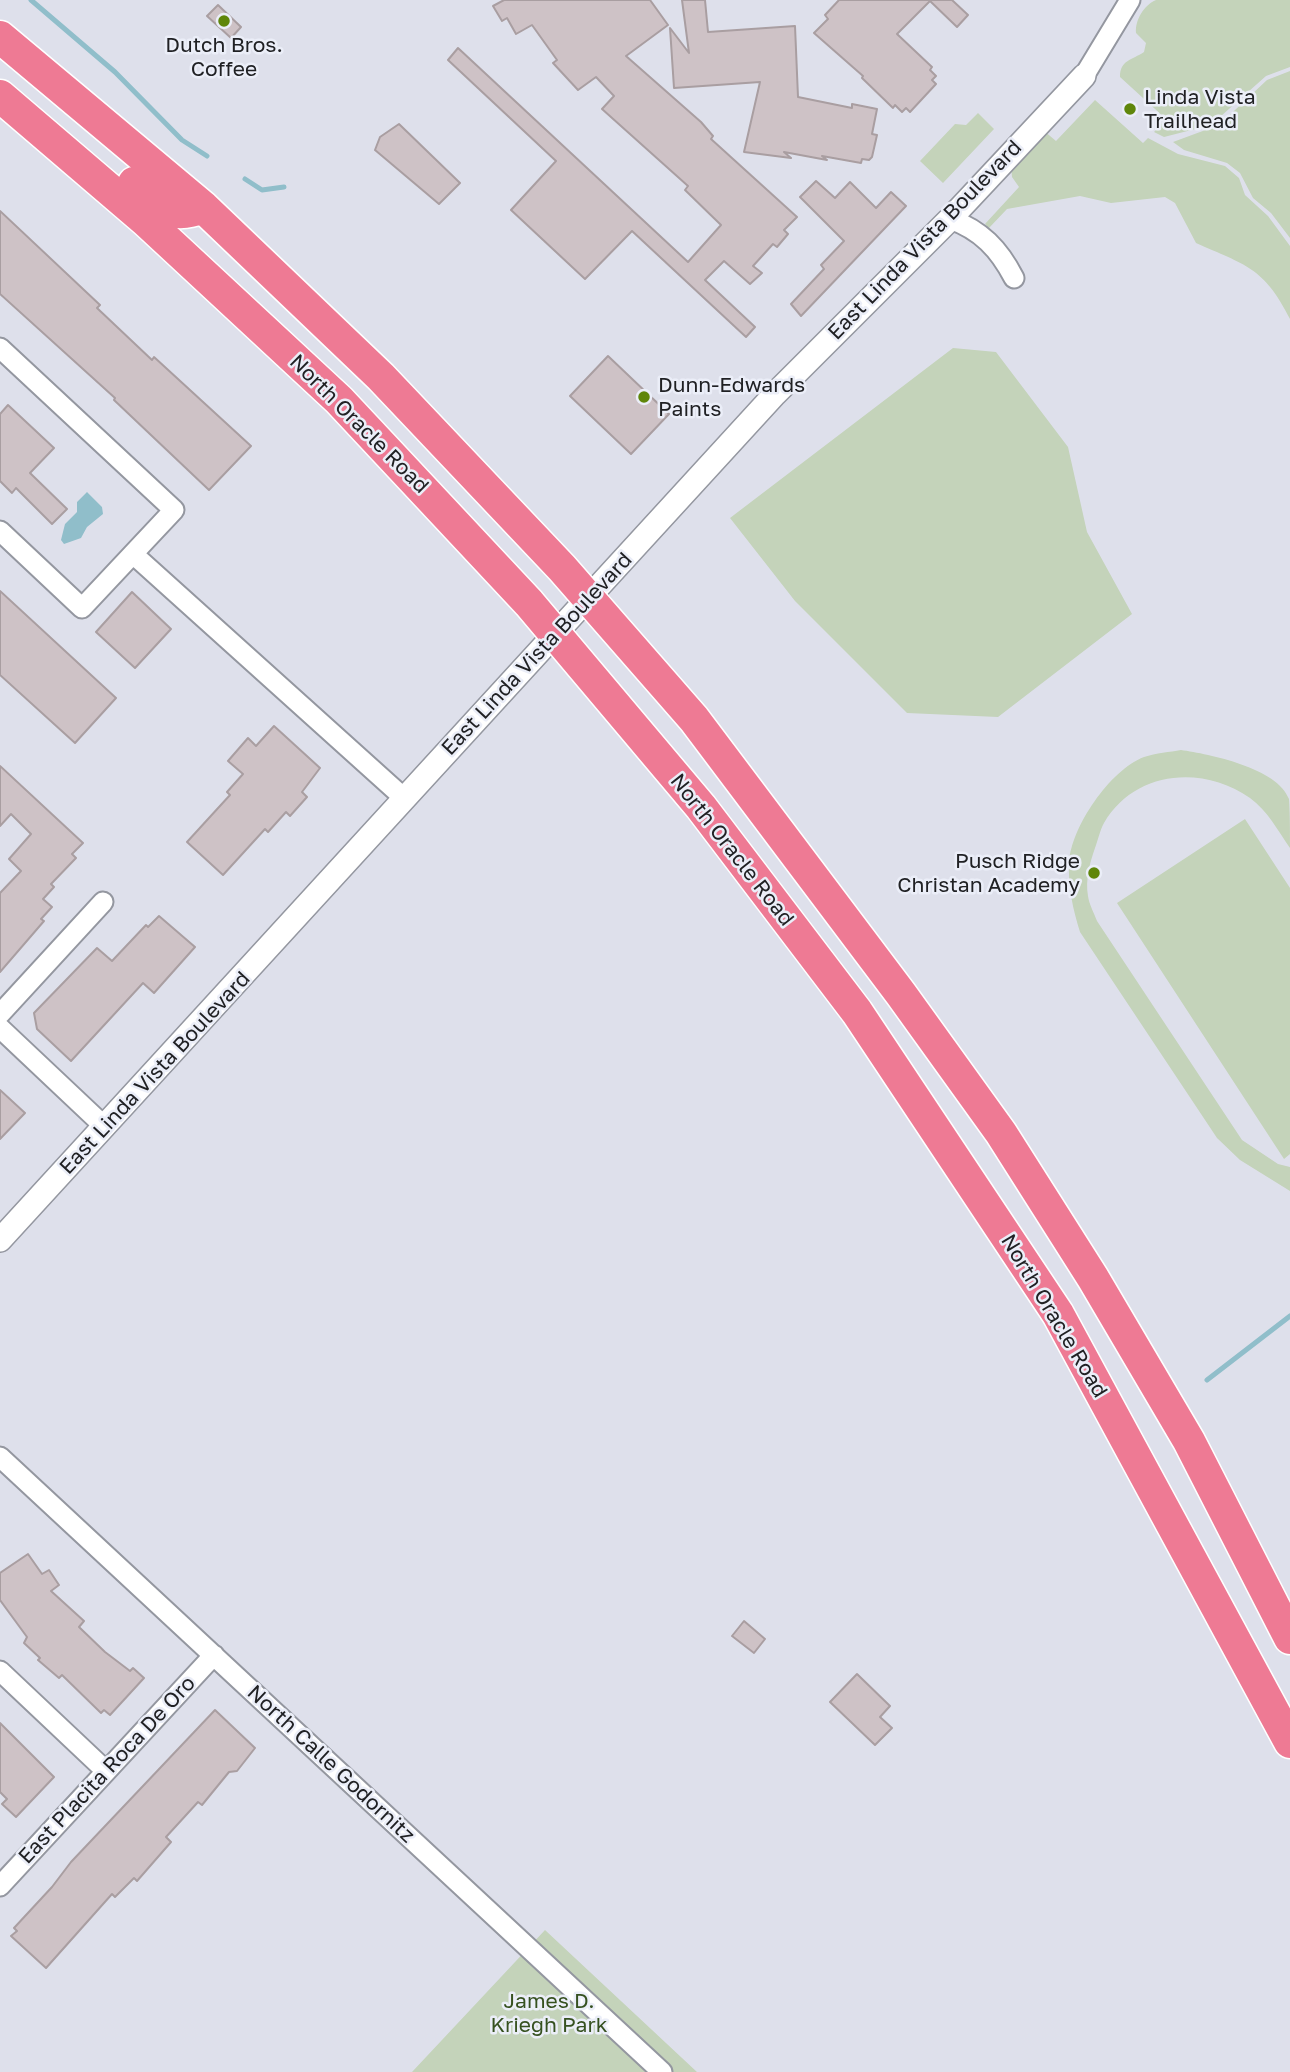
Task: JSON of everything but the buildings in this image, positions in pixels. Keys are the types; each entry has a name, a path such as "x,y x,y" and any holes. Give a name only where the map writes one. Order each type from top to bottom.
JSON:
{"highway":[{"path":"0,37 203,207 381,377 590,598 694,719 901,993 1001,1133 1093,1278 1189,1441 1290,1638"},
{"path":"11,106 53,114 171,212 184,215 203,207"},
{"name":"North Oracle Road","path":"11,106 145,220 340,400 557,635 701,807 857,1012 1058,1314 1290,1742"}],"street":[{"path":"1084,76 1130,0"},
{"name":"East Linda Vista Boulevard","path":"0,1240 775,394 950,219 1084,76"},
{"path":"950,219 972,227 993,246 1003,256 1014,278"},
{"path":"0,348 174,510 82,608 0,531"},
{"path":"133,554 404,797"},
{"path":"0,1014 103,902"},
{"path":"0,1028 105,1127"},
{"name":"North Calle Godornitz","path":"0,1457 662,2072"},
{"name":"East Placita Roca De Oro","path":"0,1886 214,1655"},
{"path":"0,1671 106,1771"}],"green space":[{"path":"1156,0 1290,0 1290,67 1266,76 1211,125 1164,137 1154,132 1166,119 1120,77 1124,64 1144,52 1146,43 1136,33 1136,28 1148,5"},
{"path":"1290,71 1290,238 1271,213 1253,198 1240,173 1227,163 1184,150 1173,142 1219,125 1267,80"},
{"path":"1095,100 1143,143 1148,138 1178,154 1225,166 1239,178 1245,195 1268,216 1290,246 1290,319 1281,302 1262,278 1240,263 1196,243 1175,203 1165,197 1111,203 1080,196 1007,209 989,228 985,224 1019,187 1012,177 1011,165 1043,130 1056,141"},
{"path":"978,113 994,129 943,183 920,161 955,124 966,125"},
{"path":"953,348 996,352 1068,447 1087,532 1132,614 998,717 907,713 795,601 730,518"},
{"path":"1181,750 1241,764 1271,779 1282,788 1289,799 1290,848 1262,809 1232,787 1191,777 1151,783 1133,792 1117,805 1104,823 1088,871 1089,899 1097,921 1242,1140 1278,1164 1290,1167 1290,1191 1240,1160 1217,1138 1080,932 1075,915 1069,881 1071,849 1094,801 1118,774 1131,764 1144,757"},
{"path":"1245,819 1290,888 1290,1154 1284,1159 1117,903"},
{"name":"James D. Kriegh Park","path":"545,1930 697,2072 412,2072"}],"water":[{"path":"87,492 102,507 103,514 87,527 81,538 64,544 61,540 65,524 77,512 77,502"}],"waterway":[{"path":"31,0 115,72 182,140 207,156"},
{"path":"245,179 262,190 284,187"},
{"path":"1207,1380 1290,1316"}],"place":[{"name":"Dutch Bros. Coffee","path":"224,21"},
{"name":"Linda Vista Trailhead","path":"1130,109"},
{"name":"Dunn-Edwards Paints","path":"644,397"},
{"name":"Pusch Ridge Christan Academy","path":"1094,873"}]}
